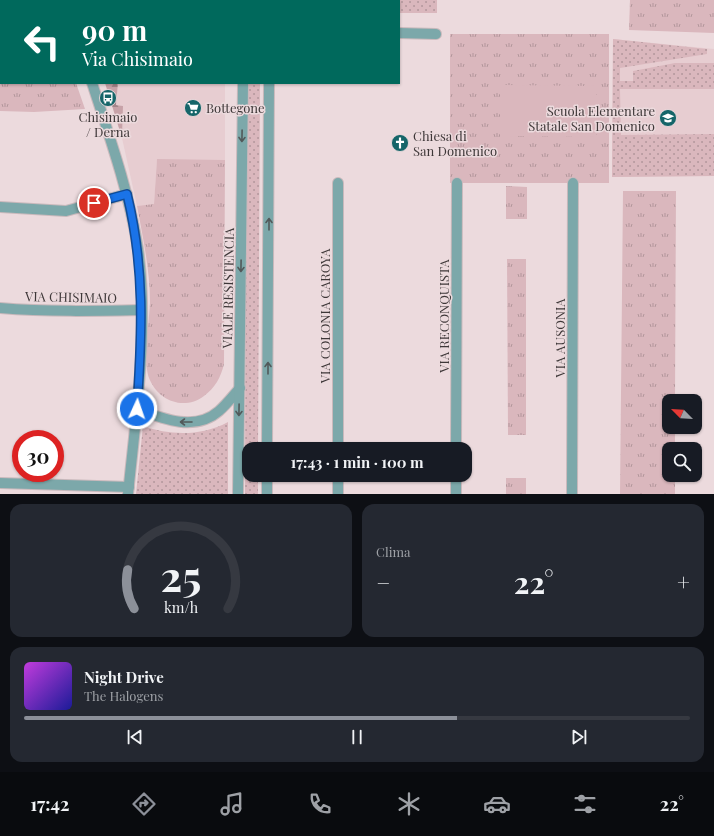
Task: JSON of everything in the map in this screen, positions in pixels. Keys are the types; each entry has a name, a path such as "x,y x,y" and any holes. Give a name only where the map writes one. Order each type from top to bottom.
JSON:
{"street":[{"path":"400,33 436,34"},
{"path":"0,483 128,490 137,409 142,310 138,249 127,194 114,148 92,84"},
{"name":"VIALE RESISTENCIA","path":"238,494 243,84"},
{"path":"267,442 269,84"},
{"name":"VIA COLONIA CAROYA","path":"338,183 338,442"},
{"name":"VIA RECONQUISTA","path":"456,442 457,183"},
{"name":"VIA AUSONIA","path":"572,494 573,183"},
{"path":"0,207 66,211 127,194"},
{"name":"VIA CHISIMAIO","path":"0,308 70,312 142,310"},
{"path":"137,409 168,420 182,423 194,422 206,419 218,412 240,388"},
{"path":"267,482 267,494"},
{"path":"338,482 338,494"},
{"path":"456,482 456,494"}],"shaded area":[{"path":"613,39 714,49 714,176 612,177"},
{"path":"118,84 225,84 225,160 157,160 154,205 137,206 122,138 123,106 116,105"}],"green space":[{"path":"400,0 437,0 437,13 400,13"},
{"path":"630,0 714,0 714,33 629,30"},
{"path":"450,34 609,34 609,183 450,183"},
{"path":"613,39 707,49 707,54 620,68 620,81 633,81 633,71 675,63 714,63 714,89 620,89 621,135 714,134 714,176 612,177"},
{"path":"0,84 76,84 85,109 34,112 0,111"},
{"path":"105,84 118,84 116,105 123,106 122,138"},
{"path":"246,84 260,84 258,442 245,442"},
{"path":"500,85 596,86 596,137 500,136"},
{"path":"157,159 225,160 224,364 219,378 214,386 204,396 188,403 180,403 165,398 153,386 147,371 146,353 150,291 146,254 137,206 154,204"},
{"path":"506,186 527,187 527,219 506,219"},
{"path":"623,191 676,191 675,394 662,394 662,434 675,434 675,442 662,442 662,482 675,482 675,494 620,494"},
{"path":"507,259 526,259 526,435 508,435"},
{"path":"228,422 228,494 136,494 143,426 164,432 186,433 208,430"},
{"path":"506,478 526,478 526,494 506,494"},
{"path":"245,482 258,482 258,494 245,494"}],"place":[{"name":"Chisimaio / Derna","path":"108,98"},
{"name":"Bottegone","path":"193,108"},
{"name":"Scuola Elementare Statale San Domenico","path":"668,118"},
{"name":"Chiesa di San Domenico","path":"400,143"}],"route":[{"path":"94,203 127,194 129,203 138,249 142,310 137,409"}]}
